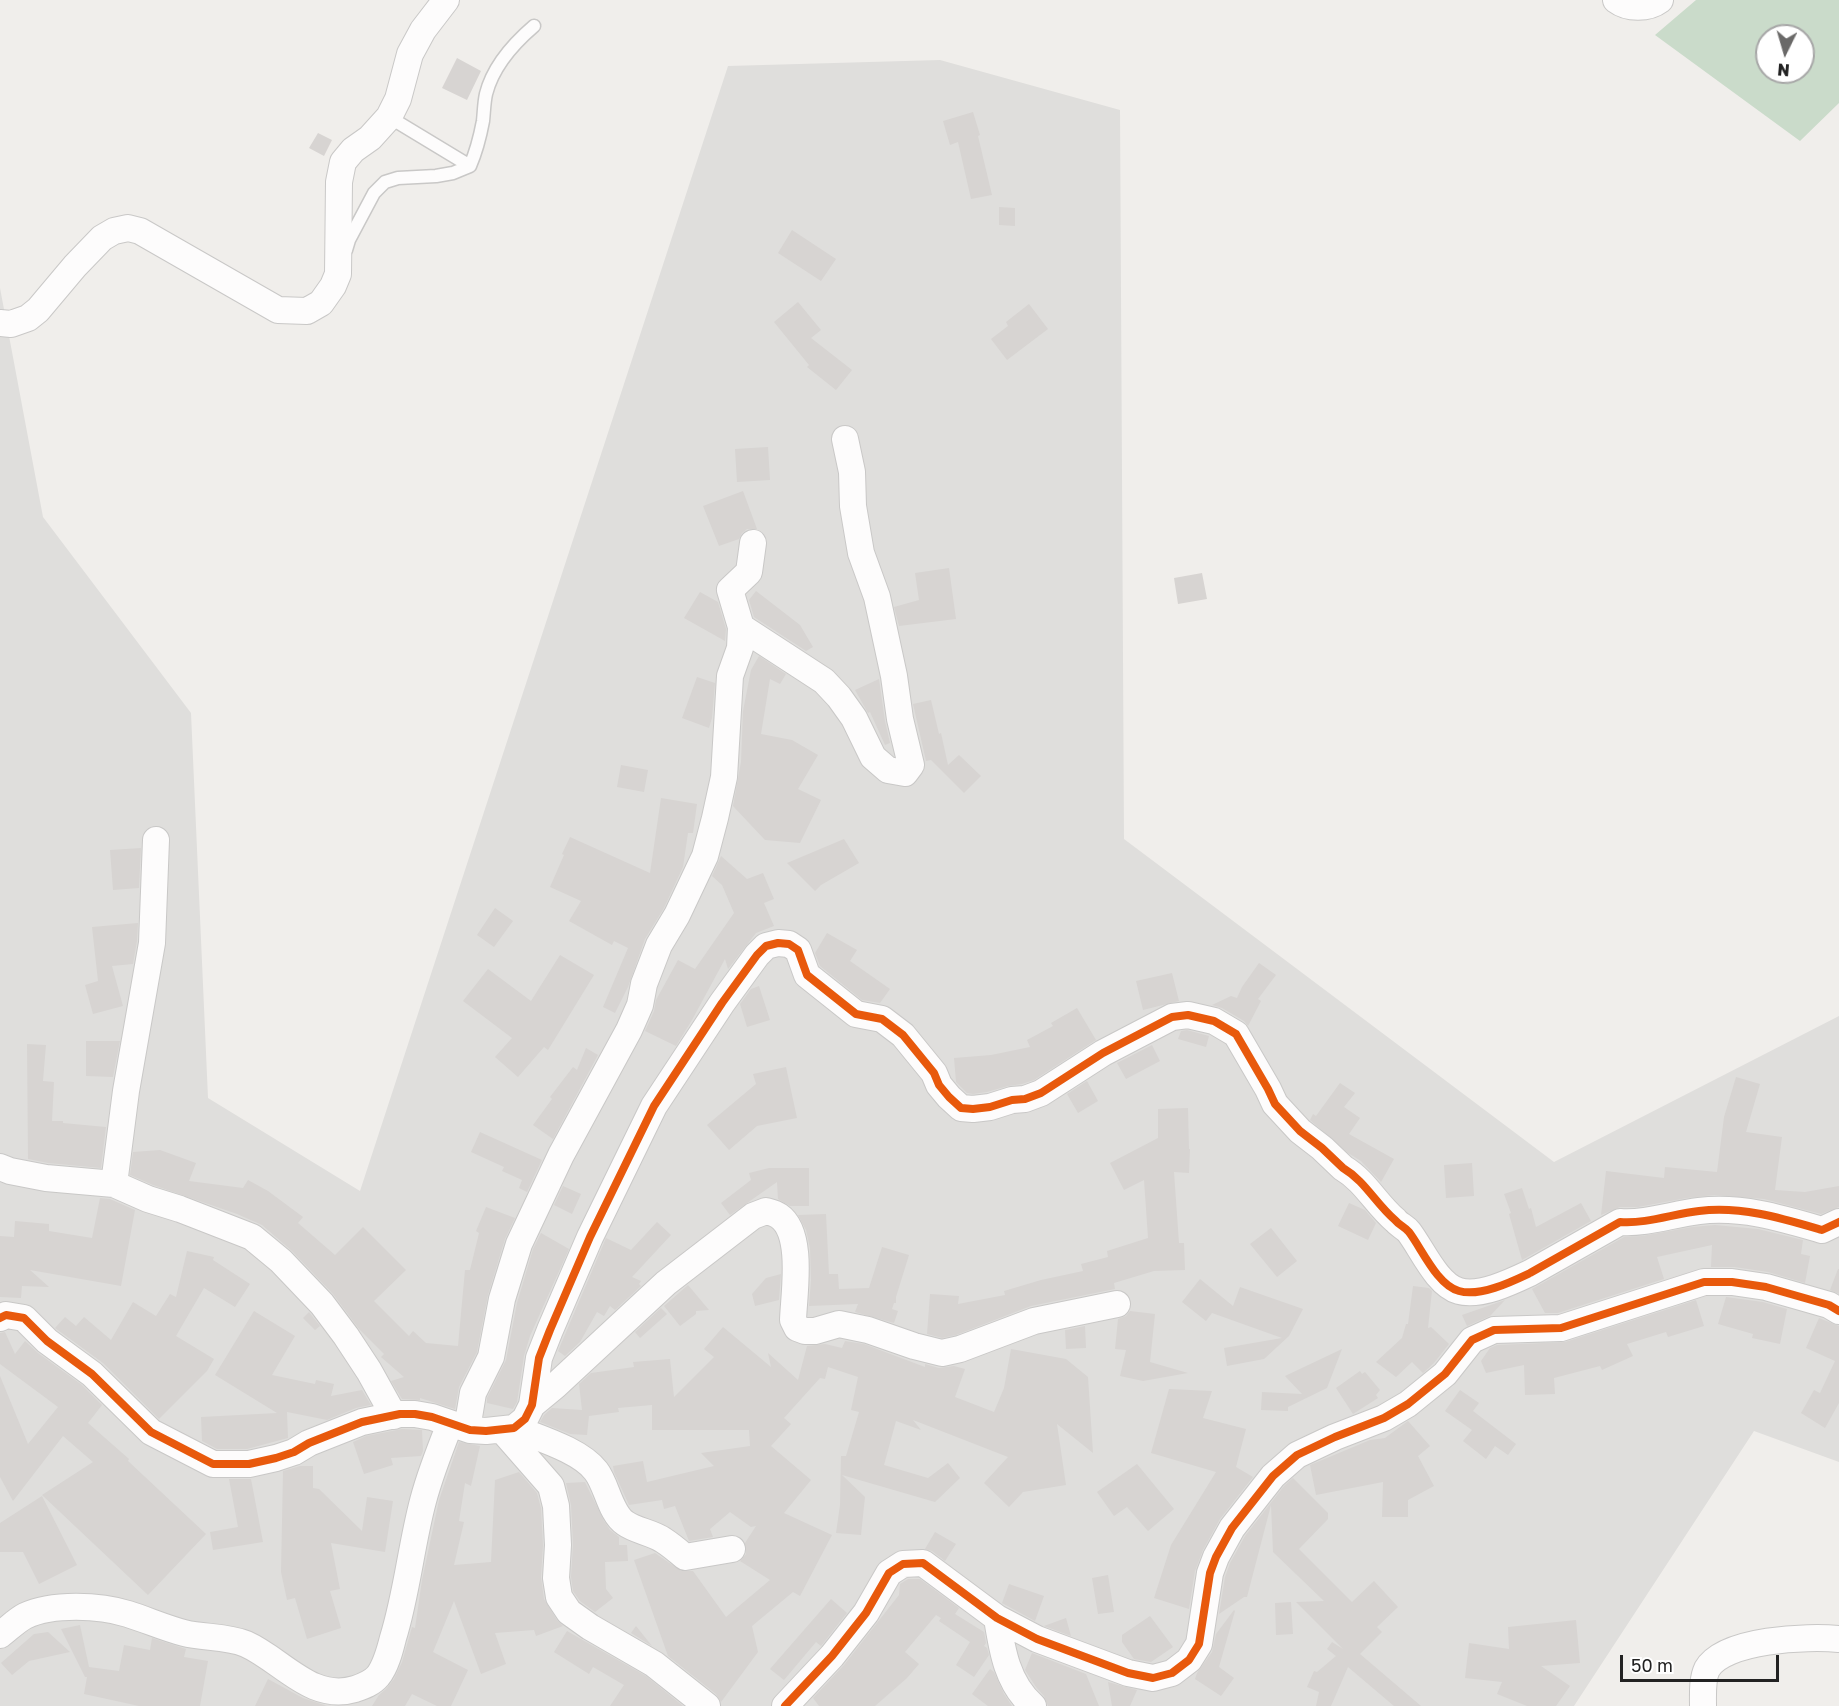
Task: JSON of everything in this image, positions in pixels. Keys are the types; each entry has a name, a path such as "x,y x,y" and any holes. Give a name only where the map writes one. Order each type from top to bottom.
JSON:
{"street":[{"path":"0,323 11,324 28,318 38,310 102,238 114,231 128,228 140,231 278,310 307,311 321,303 338,274 339,182 343,162 389,117 398,99 410,54 423,30 446,0"},
{"path":"1616,0 1622,4 1640,7 1653,6 1660,0"},
{"path":"741,627 824,681 854,718 873,757 888,770 905,773 911,765 877,597 861,553 853,506 852,472 845,439"},
{"path":"0,1635 24,1616 45,1610 74,1607 105,1609 126,1613 187,1634 244,1643 262,1652 303,1681 325,1691 345,1692 366,1686 379,1675 390,1651 400,1614 423,1501 435,1461 458,1426 491,1357 502,1299 519,1244 561,1155 629,1029 640,1005 644,984 658,945 677,915 705,856 716,818 724,777 730,676 740,648 741,627 730,590 749,572 753,543"},
{"path":"114,1184 126,1091 152,943 156,840"},
{"path":"0,1318 6,1315 24,1318 47,1341 92,1374 151,1432 213,1464 249,1464 276,1458 362,1422 394,1416 415,1414 486,1431 508,1429 525,1419 532,1405 539,1359 550,1330 590,1237 654,1106 722,1003 757,955 766,946 778,943 789,944 798,950 807,975 856,1014 882,1019 903,1035 934,1073 939,1085 961,1108 990,1107 1041,1093 1103,1053 1172,1017 1188,1015 1214,1021 1236,1034 1275,1104 1343,1168 1354,1174 1396,1221 1407,1230 1437,1274 1457,1291 1483,1291 1522,1277 1620,1222 1632,1223 1701,1211 1756,1212 1833,1231"},
{"path":"0,1167 10,1172 46,1178 114,1184 148,1199 252,1237 281,1262 322,1304 369,1371 394,1416"},
{"path":"532,1405 666,1283 753,1216 766,1211 778,1215 788,1225 795,1249 793,1320 796,1328 805,1331 815,1331 839,1324 868,1330 942,1353 960,1349 1034,1321 1117,1304"},
{"path":"785,1706 832,1656 866,1613 889,1573 903,1564 923,1563 996,1618 1037,1639 1128,1673 1153,1678 1172,1673 1189,1660 1199,1644 1210,1573 1216,1557 1232,1528 1273,1476 1297,1455 1384,1418 1408,1404 1444,1374 1472,1340 1494,1330 1561,1328 1704,1282 1732,1282 1766,1287 1828,1305 1839,1311"},
{"path":"508,1429 585,1460 595,1469 613,1507 623,1522 662,1539 685,1557 732,1549"},
{"path":"508,1429 551,1486 556,1506 558,1545 556,1578 559,1597 569,1612 590,1627 654,1664 707,1706"},
{"path":"996,1618 1002,1655 1017,1688 1033,1706"},
{"path":"1703,1706 1706,1670 1715,1659 1732,1650 1786,1639 1818,1637 1839,1639"}],"lane":[{"path":"338,274 349,240 374,193 385,182 398,178 444,175 470,166 476,152 483,122 486,93 493,75 513,44 534,26"},
{"path":"389,117 470,166"}],"shaded area":[{"path":"940,60 1120,110 1124,839 1554,1162 1839,1016 1839,1462 1754,1431 1574,1706 0,1706 0,288 43,517 191,713 208,1098 360,1191 728,66"}],"green space":[{"path":"1696,0 1839,0 1839,103 1800,141 1655,35"}],"building":[{"path":"457,58 481,71 467,100 442,88"},
{"path":"973,112 992,195 971,199 958,142 950,145 943,121"},
{"path":"318,133 332,140 324,156 309,148"},
{"path":"999,207 1015,208 1015,226 999,225"},
{"path":"792,230 836,259 821,281 778,253"},
{"path":"798,302 821,330 811,338 852,370 836,390 807,367 809,365 774,322"},
{"path":"1029,304 1048,329 1007,360 991,339 1008,326 1006,322"},
{"path":"768,447 770,480 737,482 735,449"},
{"path":"743,491 757,529 747,529 739,539 719,546 703,506"},
{"path":"949,568 956,619 899,626 894,607 919,600 915,573"},
{"path":"1202,573 1207,599 1178,604 1174,578"},
{"path":"756,591 800,625 813,647 806,651 754,617 749,600"},
{"path":"700,592 718,602 726,629 725,641 684,618"},
{"path":"759,656 786,674 780,684 770,679 761,734 792,740 818,755 798,789 821,800 800,843 765,840 733,806 741,762 743,711 751,670"},
{"path":"697,677 715,683 709,728 682,718"},
{"path":"879,679 890,743 885,745 870,712 868,713 855,690"},
{"path":"931,700 948,765 959,755 981,776 964,793 931,760 926,761 913,704"},
{"path":"621,765 648,770 644,792 617,787"},
{"path":"661,798 697,804 693,833 688,833 683,867 664,908 645,939 628,987 615,1013 603,1007 628,948 614,941 612,945 569,921 581,901 550,887 570,837 650,873"},
{"path":"844,839 859,863 821,885 815,891 787,863"},
{"path":"141,848 139,888 113,890 110,850"},
{"path":"721,856 747,879 763,873 774,899 764,903 774,926 756,933 728,969 725,959 676,1046 645,1031 656,1000 678,960 695,969 734,913 722,885 712,876"},
{"path":"495,908 513,921 494,947 477,935"},
{"path":"138,923 133,964 112,966 123,1006 93,1014 85,985 98,981 92,927"},
{"path":"827,933 857,950 850,961 890,989 880,1003 862,1000 820,966 815,953"},
{"path":"560,955 594,975 548,1050 544,1047 518,1077 495,1057 512,1038 463,1001 488,969 531,1001"},
{"path":"1259,963 1276,975 1258,999 1261,1001 1248,1026 1244,1021 1222,1008 1212,1005 1231,996 1237,998"},
{"path":"1172,973 1179,1001 1143,1010 1136,981"},
{"path":"759,986 770,1020 747,1027 740,1004 751,989"},
{"path":"1077,1008 1096,1040 1034,1080 973,1094 967,1093 956,1082 954,1058 991,1055 1030,1047 1027,1040 1053,1026 1051,1023"},
{"path":"1187,1030 1209,1036 1206,1047 1178,1039 1181,1031"},
{"path":"86,1041 120,1041 113,1077 86,1076"},
{"path":"27,1044 46,1045 43,1081 54,1082 52,1121 106,1127 101,1168 28,1159"},
{"path":"1152,1045 1160,1061 1126,1079 1117,1063"},
{"path":"586,1048 598,1055 553,1139 533,1125 552,1099 550,1097 573,1067 577,1070"},
{"path":"786,1067 797,1118 757,1126 729,1150 707,1125 756,1084 753,1074"},
{"path":"1736,1077 1760,1084 1746,1132 1782,1137 1775,1190 1805,1192 1839,1186 1839,1207 1821,1214 1764,1199 1714,1195 1638,1207 1620,1207 1601,1215 1606,1171 1664,1178 1665,1167 1717,1172 1724,1117"},
{"path":"1087,1081 1098,1101 1078,1113 1067,1094"},
{"path":"1340,1083 1355,1093 1344,1107 1360,1118 1349,1134 1394,1159 1381,1182 1361,1161 1348,1153 1310,1120 1313,1114 1316,1116"},
{"path":"1188,1108 1189,1173 1174,1172 1179,1243 1184,1243 1185,1270 1154,1271 1114,1283 1115,1289 1031,1306 956,1335 942,1338 927,1334 930,1294 959,1296 958,1304 1005,1295 1004,1291 1083,1271 1081,1264 1108,1257 1107,1251 1148,1238 1144,1180 1124,1190 1110,1163 1158,1138 1158,1109"},
{"path":"480,1132 542,1160 527,1192 519,1188 522,1180 502,1171 504,1167 471,1152"},
{"path":"160,1150 196,1163 189,1181 243,1188 248,1180 268,1191 303,1217 298,1223 335,1255 363,1227 406,1270 374,1301 409,1336 413,1331 426,1343 458,1346 465,1270 470,1270 479,1233 476,1231 486,1207 515,1218 505,1239 488,1295 477,1352 459,1387 455,1409 420,1398 420,1400 402,1399 391,1381 404,1377 381,1357 384,1354 359,1329 333,1294 292,1251 262,1225 130,1175 133,1152"},
{"path":"1472,1163 1474,1196 1446,1198 1444,1165"},
{"path":"769,1168 809,1168 809,1206 790,1206 778,1199 777,1182 730,1215 721,1203 751,1180 749,1173"},
{"path":"563,1186 581,1194 572,1214 554,1205"},
{"path":"1522,1188 1536,1227 1581,1203 1591,1221 1522,1260 1504,1194"},
{"path":"100,1198 110,1199 135,1210 121,1286 30,1270 49,1287 22,1286 21,1298 0,1297 0,1236 14,1237 15,1221 49,1224 49,1231 92,1238"},
{"path":"1349,1203 1365,1210 1376,1223 1368,1240 1338,1226"},
{"path":"826,1214 829,1274 838,1274 839,1289 869,1288 882,1247 909,1255 896,1303 892,1309 898,1311 894,1323 855,1312 858,1304 809,1306 810,1248 806,1230 798,1215"},
{"path":"657,1222 671,1235 632,1277 641,1281 639,1284 641,1286 615,1310 610,1306 604,1316 597,1312 580,1342 565,1356 558,1351 606,1238 631,1250"},
{"path":"1715,1225 1758,1229 1803,1240 1801,1254 1810,1256 1805,1283 1768,1272 1734,1267 1711,1267 1712,1245 1657,1257 1664,1279 1558,1313 1545,1313 1532,1289 1624,1237"},
{"path":"1271,1228 1297,1261 1277,1277 1250,1244"},
{"path":"541,1233 569,1249 530,1336 524,1356 517,1402 513,1409 487,1403 487,1398 506,1360 517,1303 533,1249"},
{"path":"187,1251 214,1257 213,1260 250,1284 235,1307 204,1288 176,1336 214,1359 207,1371 159,1419 103,1363 55,1328 65,1317 76,1326 84,1317 111,1340 133,1302 156,1316 170,1294 176,1297"},
{"path":"1839,1269 1839,1294 1830,1290"},
{"path":"781,1274 779,1300 755,1306 752,1294 766,1278"},
{"path":"1200,1279 1233,1306 1240,1287 1303,1309 1289,1336 1264,1359 1227,1366 1224,1348 1282,1338 1212,1313 1206,1321 1182,1302"},
{"path":"688,1285 709,1310 696,1311 696,1314 680,1326 664,1306"},
{"path":"1413,1286 1429,1288 1432,1291 1428,1328 1431,1327 1449,1344 1423,1373 1412,1362 1396,1377 1376,1362 1402,1338 1406,1324 1408,1324"},
{"path":"1726,1297 1763,1302 1787,1309 1780,1344 1752,1338 1753,1334 1718,1324"},
{"path":"1505,1300 1490,1316 1467,1326 1462,1315"},
{"path":"1696,1300 1704,1326 1668,1337 1666,1332 1627,1344 1633,1356 1602,1370 1600,1366 1554,1378 1555,1394 1525,1395 1524,1365 1486,1373 1481,1361 1490,1348 1497,1345 1565,1342"},
{"path":"661,1308 667,1314 640,1338 635,1332"},
{"path":"254,1311 295,1336 272,1375 315,1384 316,1380 334,1384 331,1396 362,1390 371,1405 356,1408 327,1420 287,1412 288,1438 247,1449 217,1449 202,1441 201,1417 277,1413 215,1375"},
{"path":"1130,1311 1155,1314 1150,1362 1188,1373 1143,1381 1120,1376 1126,1350 1115,1349 1118,1319 1126,1316"},
{"path":"309,1312 320,1326 315,1330 303,1318"},
{"path":"1819,1318 1839,1326 1839,1403 1825,1428 1801,1413 1814,1390 1820,1393 1835,1361 1806,1348"},
{"path":"1085,1326 1086,1348 1066,1349 1065,1330"},
{"path":"723,1327 771,1367 768,1353 798,1380 807,1346 825,1344 842,1348 845,1341 864,1344 925,1367 925,1364 939,1368 954,1366 965,1369 955,1397 994,1412 1004,1388 1011,1349 1066,1359 1088,1377 1093,1453 1057,1424 1066,1485 1023,1492 1009,1507 984,1483 1008,1457 913,1420 921,1430 896,1421 884,1465 928,1478 948,1463 960,1478 935,1502 842,1475 865,1497 861,1535 836,1533 840,1505 841,1456 846,1456 859,1412 851,1410 858,1377 828,1367 825,1379 820,1378 784,1418 791,1424 771,1446 811,1480 784,1513 832,1535 800,1596 793,1592 752,1626 758,1652 721,1702 716,1694 668,1656 634,1560 655,1553 681,1571 693,1571 726,1617 770,1580 740,1561 746,1554 745,1543 756,1526 751,1527 730,1512 710,1529 713,1537 689,1541 675,1506 664,1509 662,1500 629,1505 613,1466 643,1461 647,1482 714,1466 701,1453 750,1446 749,1430 652,1430 652,1405 618,1408 619,1412 589,1416 587,1435 570,1434 540,1422 552,1408 582,1410 579,1384 591,1373 634,1367 633,1362 670,1359 674,1397 714,1357 704,1349"},
{"path":"5,1332 15,1354 25,1341 82,1385 102,1405 88,1423 129,1459 128,1461 206,1534 148,1595 42,1495 93,1462 63,1436 13,1501 0,1477 0,1376 28,1444 58,1407 0,1364 0,1333"},
{"path":"1342,1349 1327,1388 1288,1407 1288,1411 1261,1410 1262,1392 1302,1394 1285,1376"},
{"path":"1360,1371 1362,1374 1365,1372 1380,1390 1376,1395 1378,1398 1353,1414 1336,1388"},
{"path":"1169,1389 1212,1391 1203,1418 1246,1429 1236,1467 1253,1477 1220,1519 1203,1550 1195,1571 1189,1609 1154,1598 1171,1545 1216,1472 1151,1453"},
{"path":"1460,1390 1479,1403 1473,1411 1516,1444 1508,1455 1495,1446 1486,1459 1463,1441 1472,1430 1445,1411"},
{"path":"1408,1421 1430,1446 1418,1456 1434,1486 1408,1500 1408,1517 1382,1517 1383,1482 1316,1495 1310,1465 1370,1440 1385,1438"},
{"path":"402,1429 422,1430 423,1451 421,1456 391,1458 393,1465 364,1474 353,1442 366,1436"},
{"path":"459,1442 480,1446 471,1486 465,1483 459,1521 464,1522 454,1565 491,1562 495,1480 519,1472 537,1493 541,1508 543,1545 541,1577 544,1599 563,1626 536,1636 534,1630 495,1633 506,1664 481,1674 454,1601 433,1652 468,1670 451,1706 437,1706 412,1694 405,1706 372,1706 394,1679 402,1662 412,1627 415,1628 422,1580 439,1500"},
{"path":"1137,1464 1174,1509 1148,1531 1127,1507 1114,1516 1097,1492"},
{"path":"300,1466 313,1466 313,1488 319,1489 362,1531 367,1497 393,1501 385,1552 331,1543 340,1589 330,1591 341,1628 307,1639 295,1598 287,1600 281,1572 283,1471"},
{"path":"1293,1478 1328,1513 1328,1519 1299,1549 1352,1602 1374,1581 1398,1607 1377,1627 1382,1632 1360,1654 1421,1706 1394,1706 1348,1667 1331,1706 1316,1706 1319,1692 1307,1687 1314,1671 1317,1672 1336,1656 1327,1649 1332,1642 1343,1649 1296,1602 1324,1601 1273,1552 1271,1505 1247,1597 1219,1614 1225,1577 1230,1563 1245,1536 1284,1486"},
{"path":"229,1479 251,1479 263,1542 213,1550 210,1532 238,1527"},
{"path":"585,1482 604,1521 619,1537 619,1545 627,1545 628,1561 605,1562 606,1589 613,1598 595,1612 580,1601 573,1591 571,1577 573,1544 571,1505 566,1483"},
{"path":"42,1496 77,1565 39,1584 23,1552 0,1552 0,1523"},
{"path":"935,1532 956,1544 945,1561 932,1551 925,1549"},
{"path":"1108,1575 1114,1612 1098,1614 1092,1578"},
{"path":"908,1579 920,1579 959,1608 955,1614 984,1632 986,1643 984,1646 989,1655 974,1677 956,1665 970,1642 939,1621 941,1618 936,1615 905,1652 919,1664 907,1678 875,1706 819,1706 813,1698 844,1665 899,1595 900,1584"},
{"path":"1009,1584 1044,1596 1035,1621 1002,1603"},
{"path":"831,1599 847,1613 821,1646 816,1642 784,1680 770,1669"},
{"path":"1291,1602 1293,1634 1276,1635 1275,1603"},
{"path":"1234,1610 1219,1667 1234,1678 1221,1696 1195,1679 1212,1652 1216,1634"},
{"path":"1150,1616 1173,1647 1151,1662 1134,1659 1122,1642 1122,1635"},
{"path":"1066,1618 1071,1636 1044,1626"},
{"path":"1576,1620 1580,1663 1541,1666 1570,1686 1556,1706 1527,1706 1497,1694 1502,1682 1465,1678 1469,1643 1509,1649 1508,1627"},
{"path":"80,1625 89,1667 119,1671 124,1645 150,1650 152,1638 186,1649 184,1657 208,1661 200,1706 139,1706 84,1694 87,1677 61,1629"},
{"path":"636,1626 652,1646 631,1633"},
{"path":"567,1631 646,1676 683,1706 610,1706 624,1685 593,1667 589,1674 554,1652"},
{"path":"48,1632 70,1652 29,1661 12,1675 1,1663 34,1634"},
{"path":"1032,1653 1086,1674 1099,1706 1048,1706 1044,1696 1025,1670"},
{"path":"990,1669 994,1672 1012,1706 988,1706 972,1694"},
{"path":"268,1679 303,1698 327,1706 255,1706"},
{"path":"1108,1682 1137,1690 1130,1706 1112,1706"}],"cycle path":[{"path":"0,1318 6,1315 24,1318 47,1341 92,1374 151,1432 213,1464 249,1464 276,1458 362,1422 400,1414 432,1417 470,1430 514,1428 525,1419 532,1405 539,1358 550,1330 590,1237 654,1106 722,1003 757,955 766,946 778,943 789,944 798,950 807,975 856,1014 882,1019 903,1035 934,1073 939,1085 961,1108 990,1107 1041,1093 1103,1053 1172,1017 1188,1015 1214,1021 1236,1034 1275,1104 1300,1131 1358,1179 1388,1214 1409,1232 1444,1282 1459,1291 1476,1292 1495,1288 1514,1280 1620,1222 1640,1222 1689,1212 1715,1210 1761,1214 1822,1230 1839,1222"},
{"path":"785,1706 832,1656 866,1613 889,1573 903,1564 923,1563 997,1618 1037,1639 1128,1673 1153,1678 1172,1673 1189,1660 1199,1644 1210,1573 1216,1557 1232,1528 1273,1476 1297,1455 1384,1418 1408,1404 1445,1374 1472,1340 1494,1330 1561,1328 1704,1282 1732,1282 1766,1287 1829,1305 1839,1311"}]}
